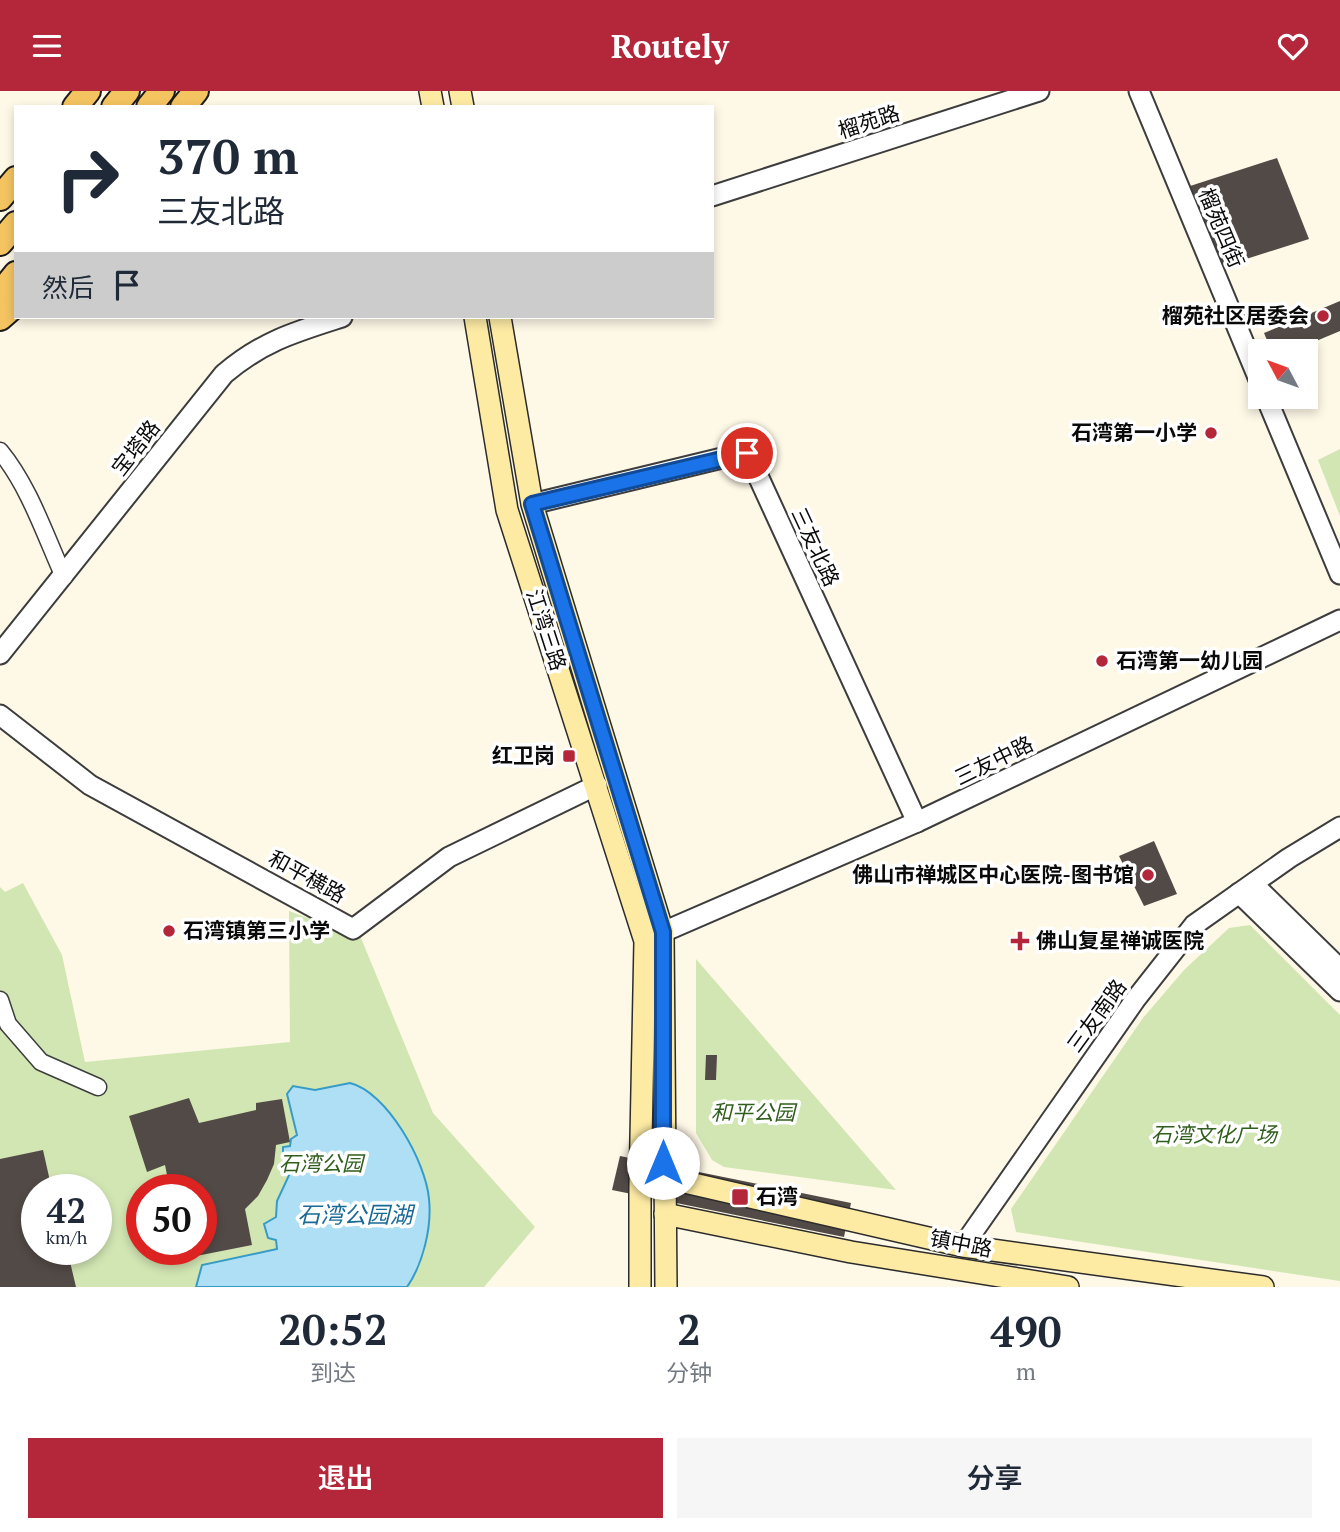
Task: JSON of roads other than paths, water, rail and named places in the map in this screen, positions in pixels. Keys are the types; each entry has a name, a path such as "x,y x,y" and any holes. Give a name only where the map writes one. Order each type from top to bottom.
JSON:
{"main road":[{"path":"77,105 88,91"},
{"path":"116,105 127,91"},
{"path":"151,105 162,91"},
{"path":"185,105 196,91"},
{"path":"0,198 14,181"},
{"path":"0,243 14,226"},
{"path":"0,294 14,276"},
{"path":"0,318 14,306"},
{"name":"江湾三路","path":"475,319 507,510 645,941 640,1287"},
{"name":"江湾三路","path":"500,319 532,504 663,932 666,1287"},
{"path":"663,1177 640,1188 665,1214"},
{"name":"镇中路","path":"663,1177 963,1246 1263,1287"},
{"name":"镇中路","path":"665,1214 851,1252 1068,1287"}],"street":[{"name":"榴苑路","path":"714,195 1040,91"},
{"name":"榴苑四街","path":"1139,91 1248,353"},
{"name":"宝塔路","path":"0,654 225,374 248,354 285,335 336,319"},
{"path":"1271,409 1340,574"},
{"path":"0,451 21,482 64,576"},
{"name":"三友北路","path":"532,504 747,453 917,822"},
{"name":"三友中路","path":"663,932 917,822 1340,620"},
{"name":"和平横路","path":"0,715 90,785 353,929 449,857 597,785"},
{"name":"三友南路","path":"963,1246 1152,979 1194,925 1340,827"},
{"path":"1246,889 1340,969"},
{"path":"1246,889 1340,991"},
{"path":"0,1000 8,1024 41,1062 98,1087"}],"water":[{"name":"石湾公园湖","path":"350,1083 364,1089 390,1114 412,1148 426,1184 430,1210 428,1233 413,1278 407,1287 196,1287 202,1265 217,1265 217,1262 277,1249 276,1240 268,1238 264,1224 276,1217 277,1201 290,1173 299,1169 299,1162 283,1157 283,1147 290,1146 291,1139 297,1135 287,1094 293,1086 315,1090"}],"place":[{"name":"榴苑社区居委会","path":"1323,316"},
{"name":"石湾第一小学","path":"1211,433"},
{"name":"石湾第一幼儿园","path":"1102,661"},
{"name":"红卫岗","path":"569,756"},
{"name":"佛山市禅城区中心医院-图书馆","path":"1148,875"},
{"name":"石湾镇第三小学","path":"169,931"},
{"name":"佛山复星禅诚医院","path":"1020,941"},
{"name":"石湾","path":"740,1197"}],"park label":[{"name":"和平公园","path":"753,1113"},
{"name":"石湾文化广场","path":"1214,1135"},
{"name":"石湾公园","path":"321,1164"}]}
